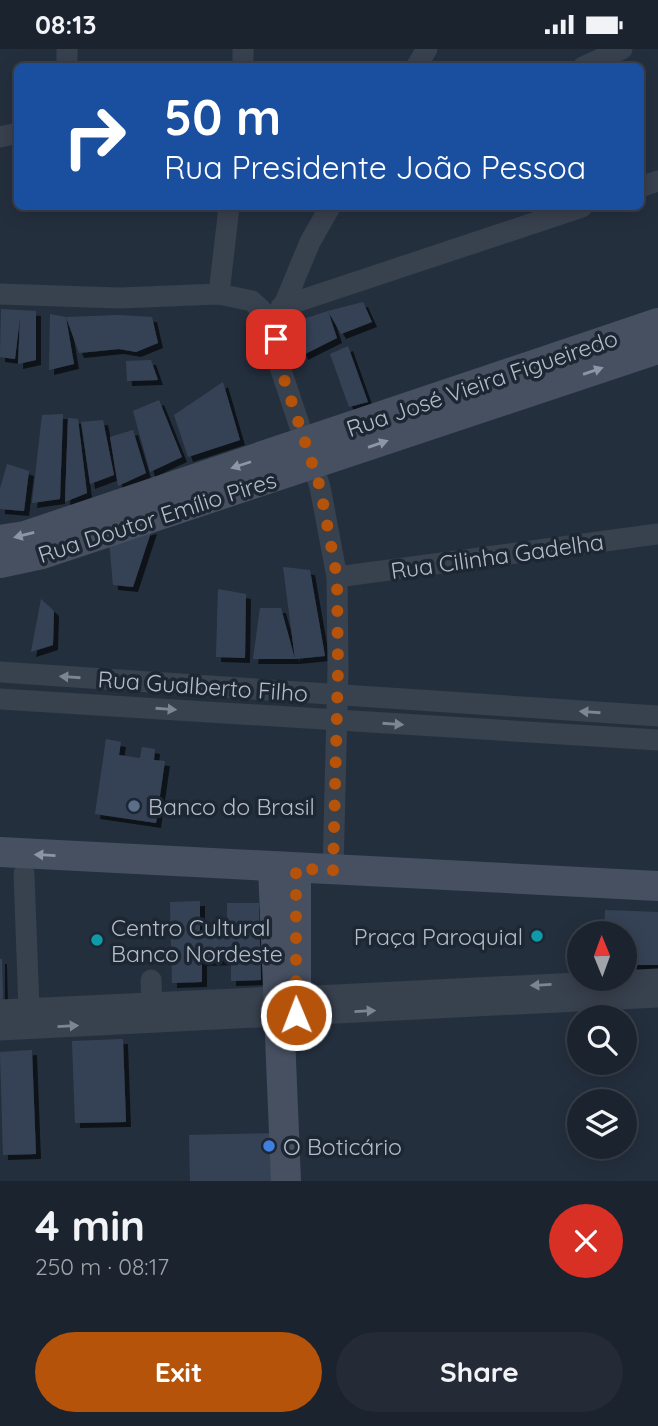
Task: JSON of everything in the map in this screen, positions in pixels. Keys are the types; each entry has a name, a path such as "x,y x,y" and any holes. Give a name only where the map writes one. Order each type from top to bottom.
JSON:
{"street":[{"path":"592,63 622,49"},
{"path":"219,294 229,210"},
{"path":"328,210 310,242 278,316 276,355 309,455 331,535 337,577 336,879"},
{"path":"0,294 119,298 219,294 252,301 278,316 574,210"},
{"name":"Rua José Vieira Figueiredo","path":"309,455 658,323"},
{"name":"Rua José Vieira Figueiredo","path":"309,455 658,349"},
{"name":"Rua Doutor Emílio Pires","path":"0,540 25,536 309,455"},
{"name":"Rua Doutor Emílio Pires","path":"0,563 42,555 309,455"},
{"name":"Rua Cilinha Gadelha","path":"337,577 658,534"},
{"name":"Rua Gualberto Filho","path":"0,672 658,716"},
{"name":"Rua Gualberto Filho","path":"0,699 658,740"},
{"path":"496,730 499,706"},
{"path":"0,852 336,879 494,886 658,886"},
{"path":"29,1009 12,874 284,876"},
{"path":"284,876 287,1006 286,1181"},
{"path":"494,886 658,902"},
{"path":"0,1030 658,979"},
{"path":"151,980 152,1003"},
{"path":"0,1010 152,1003 287,1006 658,997"},
{"path":"287,1006 303,1181"}],"building":[{"path":"363,302 372,322 341,334 328,311"},
{"path":"1,309 36,311 36,360 18,364 20,318 15,359 0,357"},
{"path":"328,311 337,338 303,355 291,323"},
{"path":"50,314 66,317 74,364 49,370"},
{"path":"66,317 152,317 158,343 136,352 119,349 79,353"},
{"path":"348,346 368,402 349,407 330,354"},
{"path":"151,360 158,380 127,381 126,361"},
{"path":"223,382 240,440 188,457 174,415"},
{"path":"159,400 182,457 150,472 133,411"},
{"path":"63,414 60,499 32,503 42,415"},
{"path":"68,418 78,419 87,493 65,502"},
{"path":"103,420 114,475 90,484 81,422"},
{"path":"133,430 146,473 118,486 110,437"},
{"path":"7,464 29,471 24,511 0,509 0,489"},
{"path":"152,529 133,587 113,585 109,540"},
{"path":"283,567 310,570 325,656 295,659"},
{"path":"218,589 246,594 245,658 216,657"},
{"path":"41,599 54,611 53,645 31,652"},
{"path":"260,608 281,608 295,659 253,659"},
{"path":"106,739 121,742 119,755 140,758 142,747 155,749 154,760 165,761 156,823 95,814"},
{"path":"200,901 200,932 227,931 227,903 259,903 261,980 231,981 231,960 202,961 202,982 172,983 170,902"},
{"path":"605,910 658,912 658,965 637,965 637,921 605,921"},
{"path":"2,959 3,1001 0,1001"},
{"path":"123,1039 126,1122 75,1123 72,1041"},
{"path":"32,1050 36,1154 3,1155 0,1052"},
{"path":"276,1133 277,1181 190,1181 189,1135"}],"place":[{"name":"Banco do Brasil","path":"134,806"},
{"name":"Praça Paroquial","path":"537,936"},
{"name":"Centro Cultural Banco Nordeste","path":"97,940"},
{"name":"O Boticário","path":"269,1146"}],"route":[{"path":"276,339 276,355 320,487 337,577 338,669 333,871 296,868 296,1015"}]}
